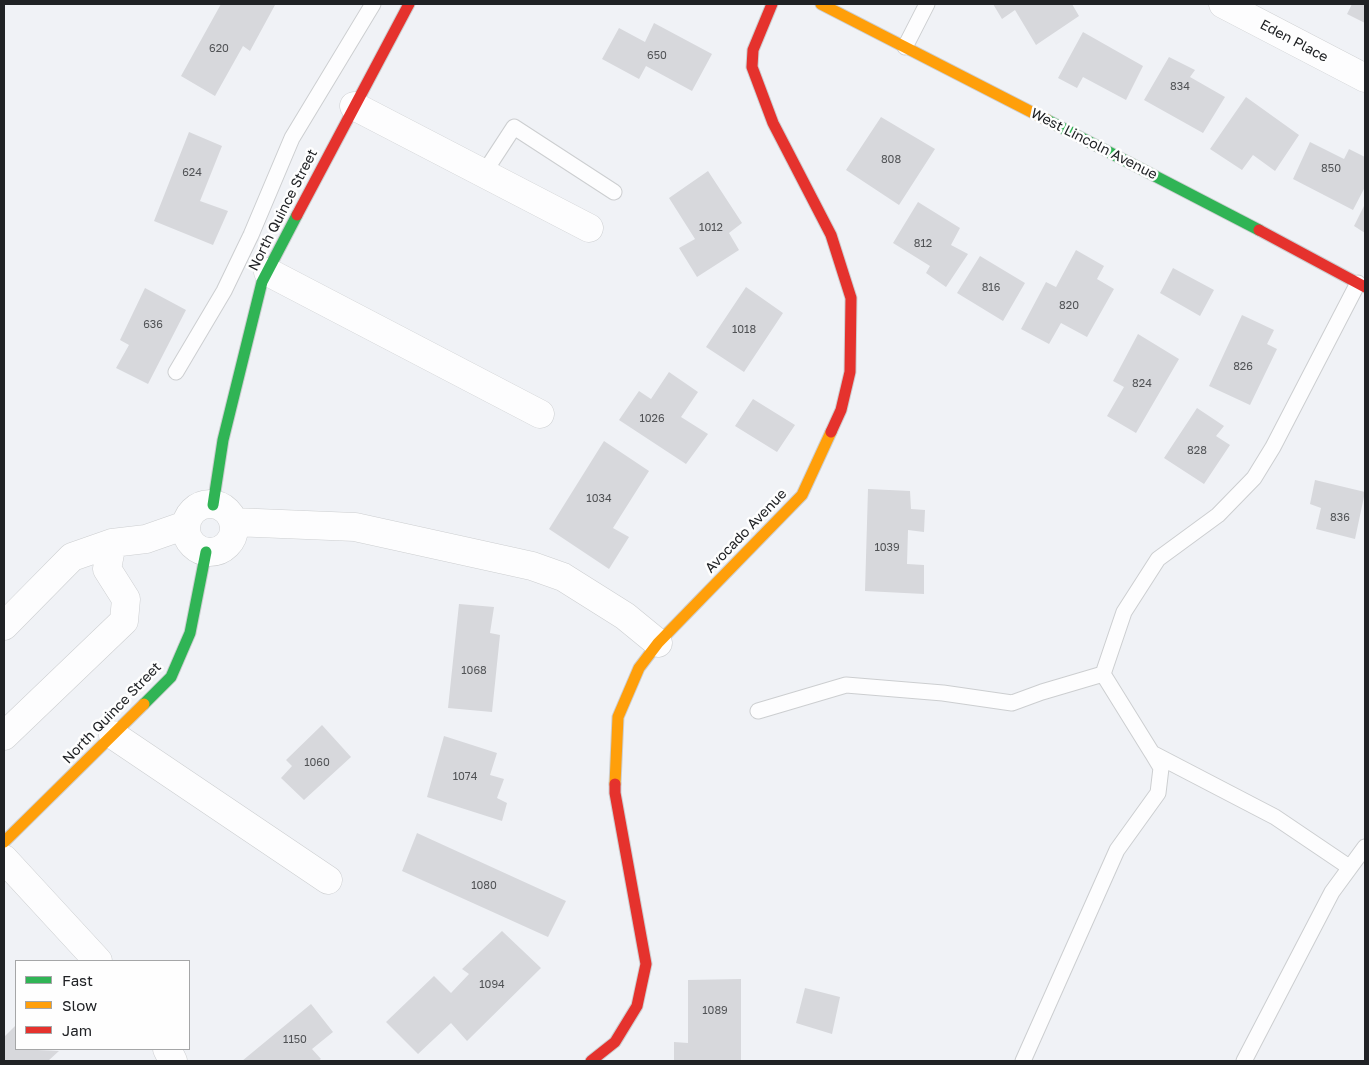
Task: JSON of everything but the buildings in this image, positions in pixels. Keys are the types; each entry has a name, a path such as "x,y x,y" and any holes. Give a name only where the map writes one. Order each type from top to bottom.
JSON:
{"street":[{"name":"North Quince Street","path":"223,514 223,440 262,282 409,4"},
{"name":"Avocado Avenue","path":"591,1061 615,1042 637,1006 646,964 615,793 618,718 639,668 658,644 802,495 841,410 850,372 851,298 843,271 831,235 773,123 752,66 753,50 772,4"},
{"name":"West Lincoln Avenue","path":"821,4 1361,285"},
{"name":"Eden Place","path":"1223,4 1365,78"},
{"path":"354,106 589,228"},
{"path":"268,272 540,414"},
{"path":"223,514 233,532 230,540 216,551 206,552 197,549 190,542 186,534 186,525 196,509 223,514 356,527 532,566 564,577 625,616 658,644"},
{"path":"4,626 72,557 112,543 146,539 186,525"},
{"path":"4,736 124,621 126,599 107,569 112,543"},
{"name":"North Quince Street","path":"4,842 171,677 190,633 206,552"},
{"path":"113,735 328,880"},
{"path":"4,859 97,960"}],"lane":[{"path":"176,372 224,291 251,235 292,138 373,4"},
{"path":"905,47 927,4"},
{"path":"484,173 514,127 614,192"},
{"path":"1103,674 1124,612 1158,559 1218,515 1254,478 1273,447 1361,285"},
{"path":"758,711 846,685 943,693 1012,703 1103,674"},
{"path":"1023,1061 1117,850 1158,793 1161,768 1103,674"},
{"path":"1152,753 1276,817 1349,867"},
{"path":"1244,1061 1332,892 1365,847"}],"traffic: fast":[{"path":"1047,120 1259,230"},
{"path":"213,505 223,440 262,282 297,215"},
{"path":"144,704 171,677 190,633 206,552"}],"traffic: slow":[{"path":"821,4 1047,120"},
{"path":"615,784 618,717 639,668 658,643 802,495 831,432"},
{"path":"4,842 144,704"}],"traffic: jam":[{"path":"297,215 409,4"},
{"path":"772,4 753,50 752,67 773,123 831,235 851,298 850,372 841,410 831,432"},
{"path":"1259,230 1365,287"},
{"path":"591,1061 615,1042 637,1006 646,964 615,793 615,784"}]}
